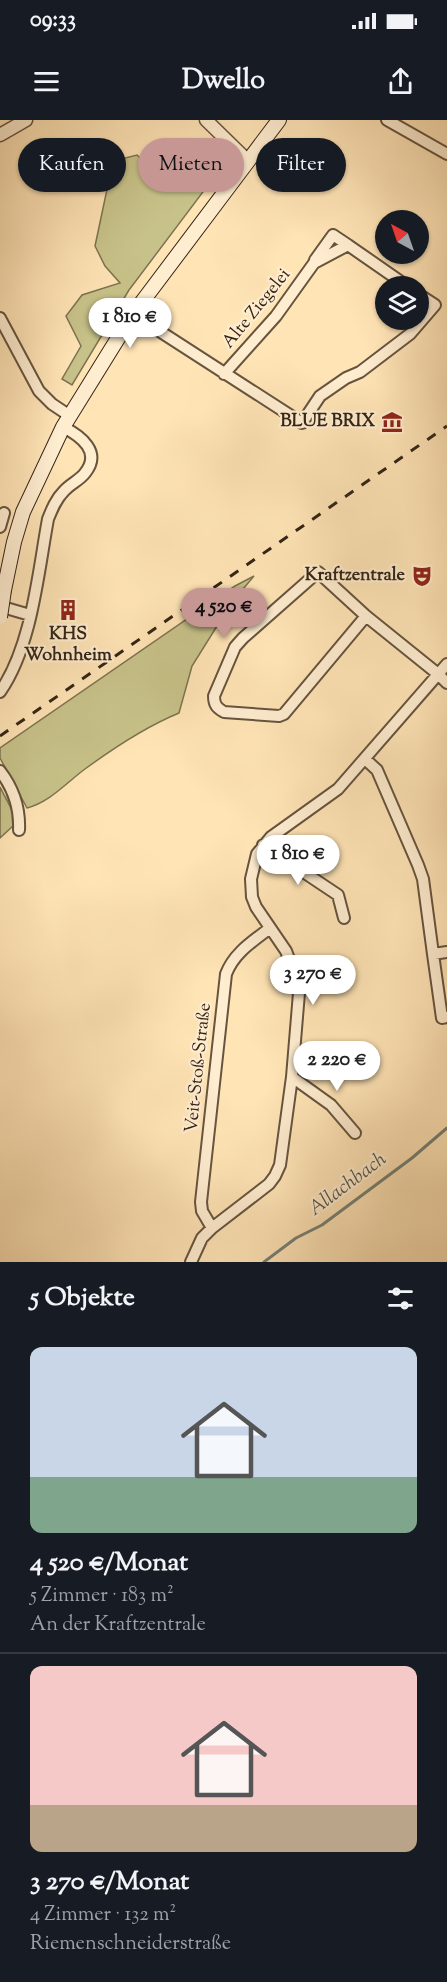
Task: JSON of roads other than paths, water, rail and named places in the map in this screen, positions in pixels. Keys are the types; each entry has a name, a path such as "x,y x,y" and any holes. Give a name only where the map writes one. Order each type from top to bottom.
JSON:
{"main road":[{"path":"0,617 14,542 23,512 67,422 133,314 248,161 274,122"}],"street":[{"path":"0,135 26,120"},
{"path":"206,120 248,161"},
{"path":"387,120 447,154"},
{"name":"Alte Ziegelei","path":"224,374 276,316 314,262 333,235 348,245 314,262"},
{"path":"348,245 393,276"},
{"name":"Alte Ziegelei","path":"429,302 435,306 429,313"},
{"name":"Alte Ziegelei","path":"133,314 302,423 320,396 345,378 360,372 413,330"},
{"path":"0,318 39,391 90,449 92,455 85,474 63,491 53,505 48,519 30,615 14,667 0,692"},
{"path":"0,526 4,513"},
{"path":"366,616 284,714 279,716 224,712 214,703 214,696 236,647 243,638 318,572 366,616 447,683"},
{"path":"2,597 6,608 30,615"},
{"path":"191,1262 202,1238 269,1184 280,1165 299,1006 297,980 286,951 256,907 251,888 253,864 263,845 271,837 338,789 447,664"},
{"path":"365,759 377,770 423,879 433,954 442,991 442,1017 447,1017"},
{"path":"0,771 8,782 20,813 19,830"},
{"path":"263,845 338,895 344,918"},
{"name":"Veit-Stoß-Straße","path":"212,1228 202,1211 201,1202 225,974 237,953 270,928"},
{"path":"433,954 447,952"},
{"path":"292,1077 331,1105 355,1133"}],"waterway":[{"name":"Allachbach","path":"264,1262 296,1238 322,1225 412,1158 447,1128"}],"railway":[{"path":"0,736 447,426"}],"place":[{"name":"BLUE BRIX","path":"392,422"},
{"name":"Kraftzentrale","path":"422,576"},
{"name":"KHS Wohnheim","path":"68,610"}]}
